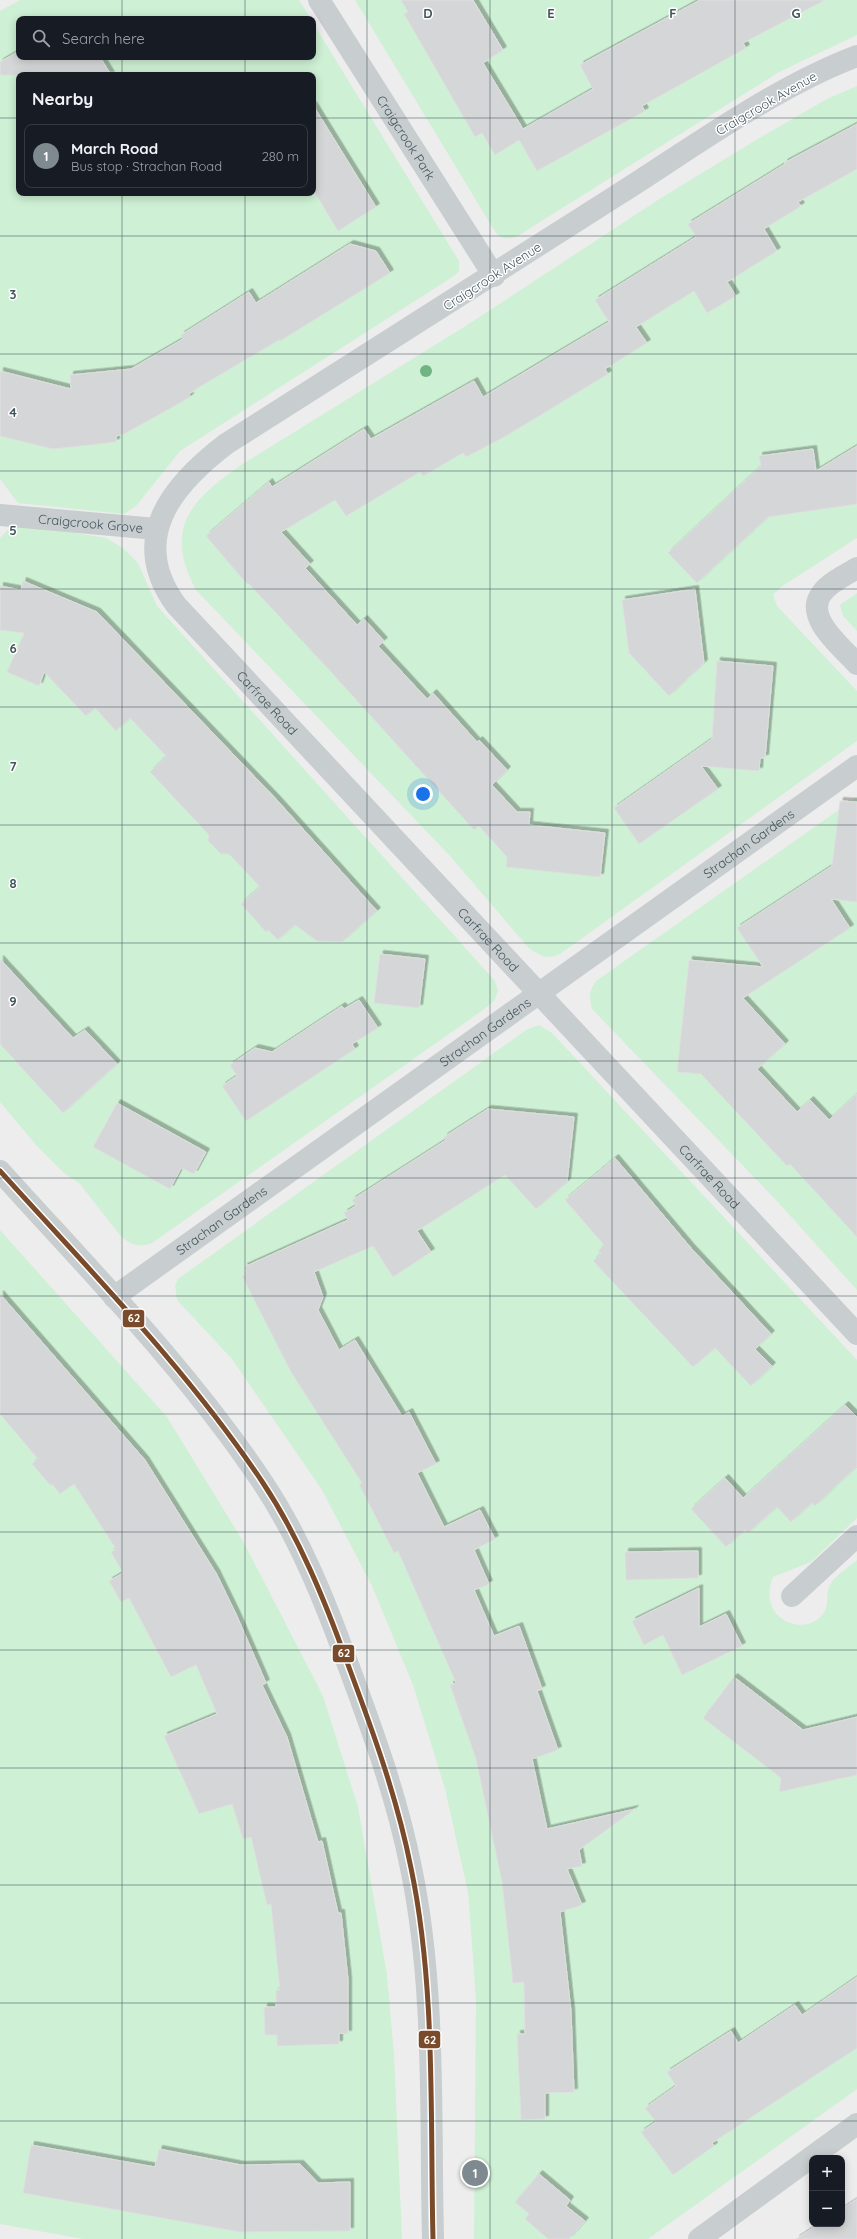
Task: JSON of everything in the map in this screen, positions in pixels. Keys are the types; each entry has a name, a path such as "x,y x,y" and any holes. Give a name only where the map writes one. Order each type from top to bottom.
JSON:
{"street":[{"name":"Craigcrook Park","path":"319,0 494,276"},
{"name":"Craigcrook Avenue","path":"156,529 163,513 185,481 204,461 226,444 494,276 724,127 793,86 857,56"},
{"name":"Craigcrook Grove","path":"0,515 156,529"},
{"name":"Carfrae Road","path":"156,529 155,548 157,566 168,595 176,605 857,1334"},
{"path":"857,568 821,594 816,610 820,622 857,664"},
{"name":"Strachan Gardens","path":"114,1297 857,766"},
{"path":"0,1171 114,1297 203,1402 265,1485 294,1537 319,1589 370,1725 399,1814 412,1871 421,1929 429,2030 433,2239"},
{"path":"792,1596 857,1536"},
{"path":"699,2239 857,2124"}],"green space":[{"path":"20,0 299,0 309,16 16,16 16,60 316,60 316,28 459,261 459,271 454,276 180,451 136,506 124,514 18,503 0,479 0,11"},
{"path":"355,0 857,0 857,35 779,72 516,237 506,238 501,237 494,230"},
{"path":"857,86 857,538 781,587 773,595 777,606 857,691 857,741 560,954 551,957 543,956 528,947 450,856 196,590 186,568 182,549 183,532 187,517 208,491 241,465 464,327 661,198 827,99"},
{"path":"14,523 106,538 123,548 138,563 157,606 495,981 498,991 494,1001 483,1010 152,1243 147,1245 135,1245 120,1235 80,1184 64,1173 37,1146 0,1102 0,538"},
{"path":"857,593 857,631 843,616 840,605"},
{"path":"857,797 857,1290 776,1200 592,1009 590,998 592,988 596,981"},
{"path":"539,1025 552,1033 857,1360 857,1518 811,1562 773,1577 770,1600 776,1613 788,1622 803,1625 817,1620 825,1611 828,1592 832,1582 838,1575 857,1560 857,2089 648,2239 474,2239 476,1999 468,1892 445,1789 413,1685 372,1586 322,1490 232,1359 177,1300 175,1285 178,1279 526,1030"},
{"path":"0,1230 167,1417 244,1543 323,1696 358,1807 387,1975 394,2055 402,2239 83,2239 0,2224"}],"building":[{"path":"401,0 473,0 503,50 483,63 523,129 593,89 580,65 700,0 825,0 743,43 746,48 642,106 645,111 537,171 519,140 495,155 482,133 475,137 404,14 408,12"},
{"path":"16,53 16,60 102,60 109,72 16,72 16,75 0,75 0,62"},
{"path":"316,110 376,207 338,231 316,195"},
{"path":"857,124 857,169 798,202 801,206 764,229 777,251 727,282 736,296 707,313 694,291 636,327 647,343 605,369 608,374 506,436 466,457 463,453 423,476 420,472 346,516 335,500 281,532 310,564 305,568 357,625 364,619 384,641 378,646 427,699 433,693 477,742 479,740 507,770 492,785 517,812 530,812 529,825 605,833 600,877 506,867 507,857 479,826 474,830 332,673 248,583 247,584 206,536 269,482 272,487 364,429 371,439 474,381 483,397 609,322 595,300 696,237 688,224 785,164 784,163"},
{"path":"350,244 376,251 390,273 280,341 279,340 201,386 189,394 190,397 124,434 116,436 116,442 53,449 0,436 0,371 71,389 70,375 131,369 183,339 181,335 249,292 256,303"},
{"path":"857,446 857,504 768,517 697,583 668,553 761,466 759,456 813,449 816,471"},
{"path":"23,581 97,612 276,799 377,911 342,942 317,941 295,925 278,940 268,930 266,932 241,904 260,887 229,854 221,854 208,841 209,835 150,772 166,756 130,718 116,731 95,708 86,716 44,672 39,686 7,672 24,633 0,630 0,586 21,590"},
{"path":"695,589 704,663 669,696 629,653 622,600"},
{"path":"717,661 773,666 765,758 760,758 759,771 701,766 718,789 639,844 614,808 712,739"},
{"path":"840,801 857,802 857,902 831,899 850,928 743,998 785,1044 757,1069 797,1112 810,1100 829,1120 857,1094 857,1237 790,1164 787,1166 701,1074 677,1072 689,960 763,967 737,928 832,866"},
{"path":"380,954 425,959 419,1008 374,1003"},
{"path":"0,959 73,1038 85,1030 117,1064 63,1113 0,1044"},
{"path":"359,1000 378,1028 352,1044 355,1049 246,1121 222,1086 237,1076 230,1065 255,1048 272,1052 342,1006 344,1009"},
{"path":"117,1103 206,1152 194,1174 181,1168 170,1189 93,1147"},
{"path":"488,1109 574,1117 567,1182 536,1209 505,1175 417,1231 431,1252 393,1277 373,1246 314,1272 323,1297 318,1310 339,1350 355,1340 402,1416 409,1412 436,1464 417,1473 444,1527 480,1510 495,1539 474,1550 489,1584 474,1590 494,1636 519,1626 542,1689 537,1691 558,1750 532,1759 547,1829 635,1809 579,1850 582,1866 567,1869 582,1905 560,1912 571,2011 574,2092 545,2093 545,2119 521,2120 517,2034 525,2034 524,1982 513,1983 502,1882 476,1759 450,1685 456,1683 398,1551 394,1553 359,1484 362,1483 291,1372 242,1276 247,1274 244,1267 348,1220 344,1213 356,1206 352,1200 446,1140 444,1137"},
{"path":"615,1158 691,1248 771,1334 755,1349 772,1366 751,1386 715,1348 693,1367 593,1261 601,1254 598,1251 604,1245 565,1200"},
{"path":"0,1294 145,1460 216,1573 236,1614 266,1683 262,1685 287,1737 318,1842 322,1841 338,1913 341,1913 348,1980 348,2034 339,2033 339,2044 277,2046 277,2035 265,2035 264,2007 276,2007 276,1990 280,1990 271,1904 267,1905 251,1837 243,1839 232,1804 199,1814 164,1736 217,1714 196,1665 171,1677 129,1598 121,1602 109,1581 123,1573 111,1552 116,1549 74,1484 60,1494 52,1484 51,1486 32,1464 38,1459 0,1414"},
{"path":"845,1405 857,1417 857,1466 815,1506 812,1503 791,1522 777,1507 748,1533 745,1530 726,1547 691,1509 725,1478 743,1498"},
{"path":"698,1551 698,1578 626,1580 625,1552"},
{"path":"699,1588 699,1627 726,1614 742,1646 682,1675 663,1635 644,1645 632,1621"},
{"path":"734,1677 803,1730 857,1717 857,1775 779,1792 781,1778 703,1718"},
{"path":"857,1977 857,2048 712,2143 714,2146 673,2175 641,2132 656,2122 645,2108 676,2086 667,2072 731,2031 738,2043 795,2005 802,2015"},
{"path":"31,2145 155,2167 159,2149 241,2165 300,2164 318,2183 350,2182 350,2231 240,2232 23,2193"},
{"path":"539,2174 570,2200 566,2206 585,2221 569,2239 548,2239 525,2219 529,2214 515,2202"},
{"path":"857,2199 857,2239 796,2239 814,2227 845,2227 845,2207"}],"transit line":[{"name":"62","path":"0,1171 171,1361 234,1441 263,1483 288,1525 300,1547 330,1616 366,1712 399,1815 419,1913 425,1959 428,2006 433,2239"}],"place":[{"name":"March Road","path":"475,2173"}]}
